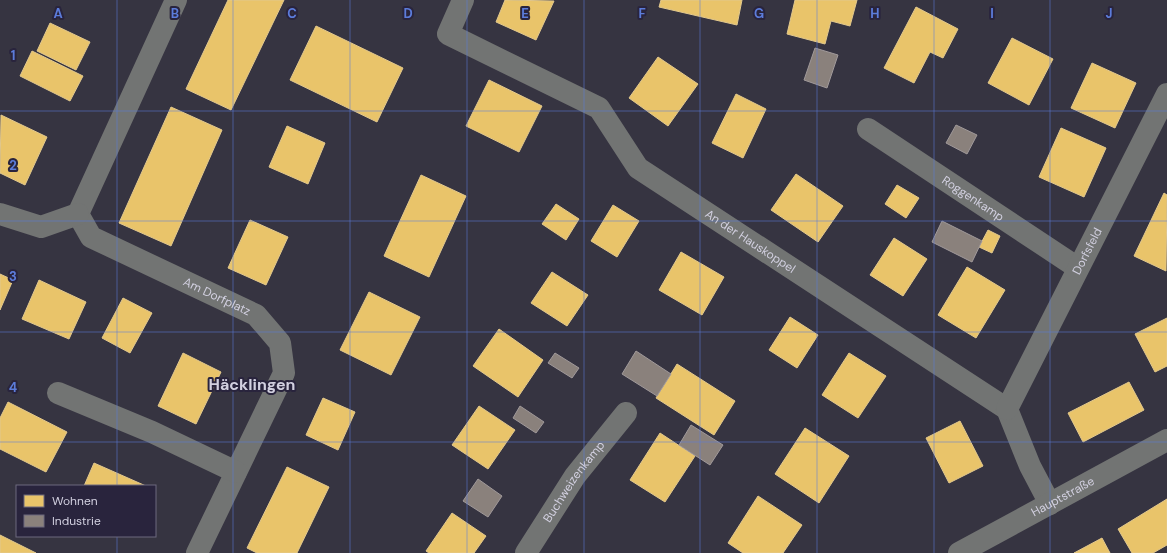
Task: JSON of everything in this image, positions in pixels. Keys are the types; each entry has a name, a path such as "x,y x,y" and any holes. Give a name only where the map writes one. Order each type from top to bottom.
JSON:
{"street":[{"path":"0,214 41,227 78,214 176,0"},
{"name":"An der Hauskoppel","path":"463,0 448,34 599,108 638,168 1007,409"},
{"name":"Dorfsfeld","path":"1007,409 1167,94"},
{"name":"Roggenkamp","path":"868,129 1078,268"},
{"name":"Am Dorfplatz","path":"78,214 91,237 256,315 280,343 284,372 197,553"},
{"path":"58,393 152,432 236,472"},
{"path":"1007,409 1030,466 1050,504"},
{"name":"Buchweizenkamp","path":"526,553 575,476 626,413"},
{"name":"Hauptstraße","path":"959,553 1167,440"}],"building: Wohnen":[{"path":"228,0 284,0 231,110 186,89"},
{"path":"505,0 554,1 536,40 496,22"},
{"path":"661,0 742,0 737,25 659,7"},
{"path":"795,0 857,0 850,26 831,21 825,44 787,34"},
{"path":"916,7 958,29 943,58 930,52 914,83 884,68"},
{"path":"50,23 90,42 76,70 37,51"},
{"path":"316,26 403,68 377,122 290,80"},
{"path":"1012,38 1053,59 1029,105 988,83"},
{"path":"32,51 83,76 70,101 20,76"},
{"path":"658,57 698,84 668,126 629,98"},
{"path":"1092,63 1136,83 1115,128 1071,108"},
{"path":"489,80 542,106 519,152 466,126"},
{"path":"736,94 766,109 743,158 712,143"},
{"path":"171,107 222,130 171,246 119,223"},
{"path":"1,115 47,137 25,185 0,173"},
{"path":"287,126 325,143 308,184 269,167"},
{"path":"1061,128 1106,148 1084,197 1039,177"},
{"path":"796,174 843,206 818,242 771,210"},
{"path":"421,175 466,196 429,277 384,256"},
{"path":"897,185 919,198 906,218 885,204"},
{"path":"1164,193 1167,195 1166,271 1134,256"},
{"path":"556,204 579,219 566,240 542,224"},
{"path":"613,205 639,221 617,257 591,241"},
{"path":"250,220 288,237 266,285 228,268"},
{"path":"988,230 1000,236 992,253 979,247"},
{"path":"894,238 927,259 903,296 870,275"},
{"path":"681,252 724,277 702,315 659,290"},
{"path":"967,267 1005,290 976,338 938,315"},
{"path":"552,272 588,295 567,326 531,303"},
{"path":"0,274 13,280 0,310"},
{"path":"39,280 86,302 69,339 22,319"},
{"path":"369,292 420,317 391,375 340,350"},
{"path":"123,298 152,313 130,353 102,338"},
{"path":"790,317 818,335 797,368 769,350"},
{"path":"1167,318 1167,366 1155,372 1135,334"},
{"path":"499,329 543,360 518,397 473,366"},
{"path":"183,353 221,372 196,424 158,406"},
{"path":"849,353 886,376 858,418 822,395"},
{"path":"677,364 735,401 714,435 656,398"},
{"path":"1129,382 1144,410 1083,442 1068,413"},
{"path":"323,398 355,412 338,450 306,435"},
{"path":"8,402 67,432 46,472 0,449 0,418"},
{"path":"479,406 515,430 488,469 452,445"},
{"path":"960,421 983,466 949,483 926,438"},
{"path":"805,428 849,456 819,503 775,474"},
{"path":"660,433 695,456 665,502 630,480"},
{"path":"94,463 144,485 84,485"},
{"path":"287,467 329,487 297,553 257,553 247,548"},
{"path":"758,496 802,525 783,553 743,553 728,543"},
{"path":"1167,499 1167,545 1153,553 1132,553 1118,529"},
{"path":"452,513 486,536 474,553 429,553 426,551"},
{"path":"0,535 36,553 0,553"},
{"path":"1102,538 1110,553 1074,553"}],"building: Industrie":[{"path":"815,48 838,55 827,88 804,80"},
{"path":"956,125 977,135 967,154 946,143"},
{"path":"942,221 982,241 972,262 932,242"},
{"path":"636,351 671,374 657,396 622,374"},
{"path":"555,353 579,368 572,378 548,363"},
{"path":"520,406 544,422 536,433 513,418"},
{"path":"691,425 723,445 710,465 679,445"},
{"path":"478,479 502,496 488,517 463,501"}],"district":[{"name":"Häcklingen","path":"252,384"}]}
